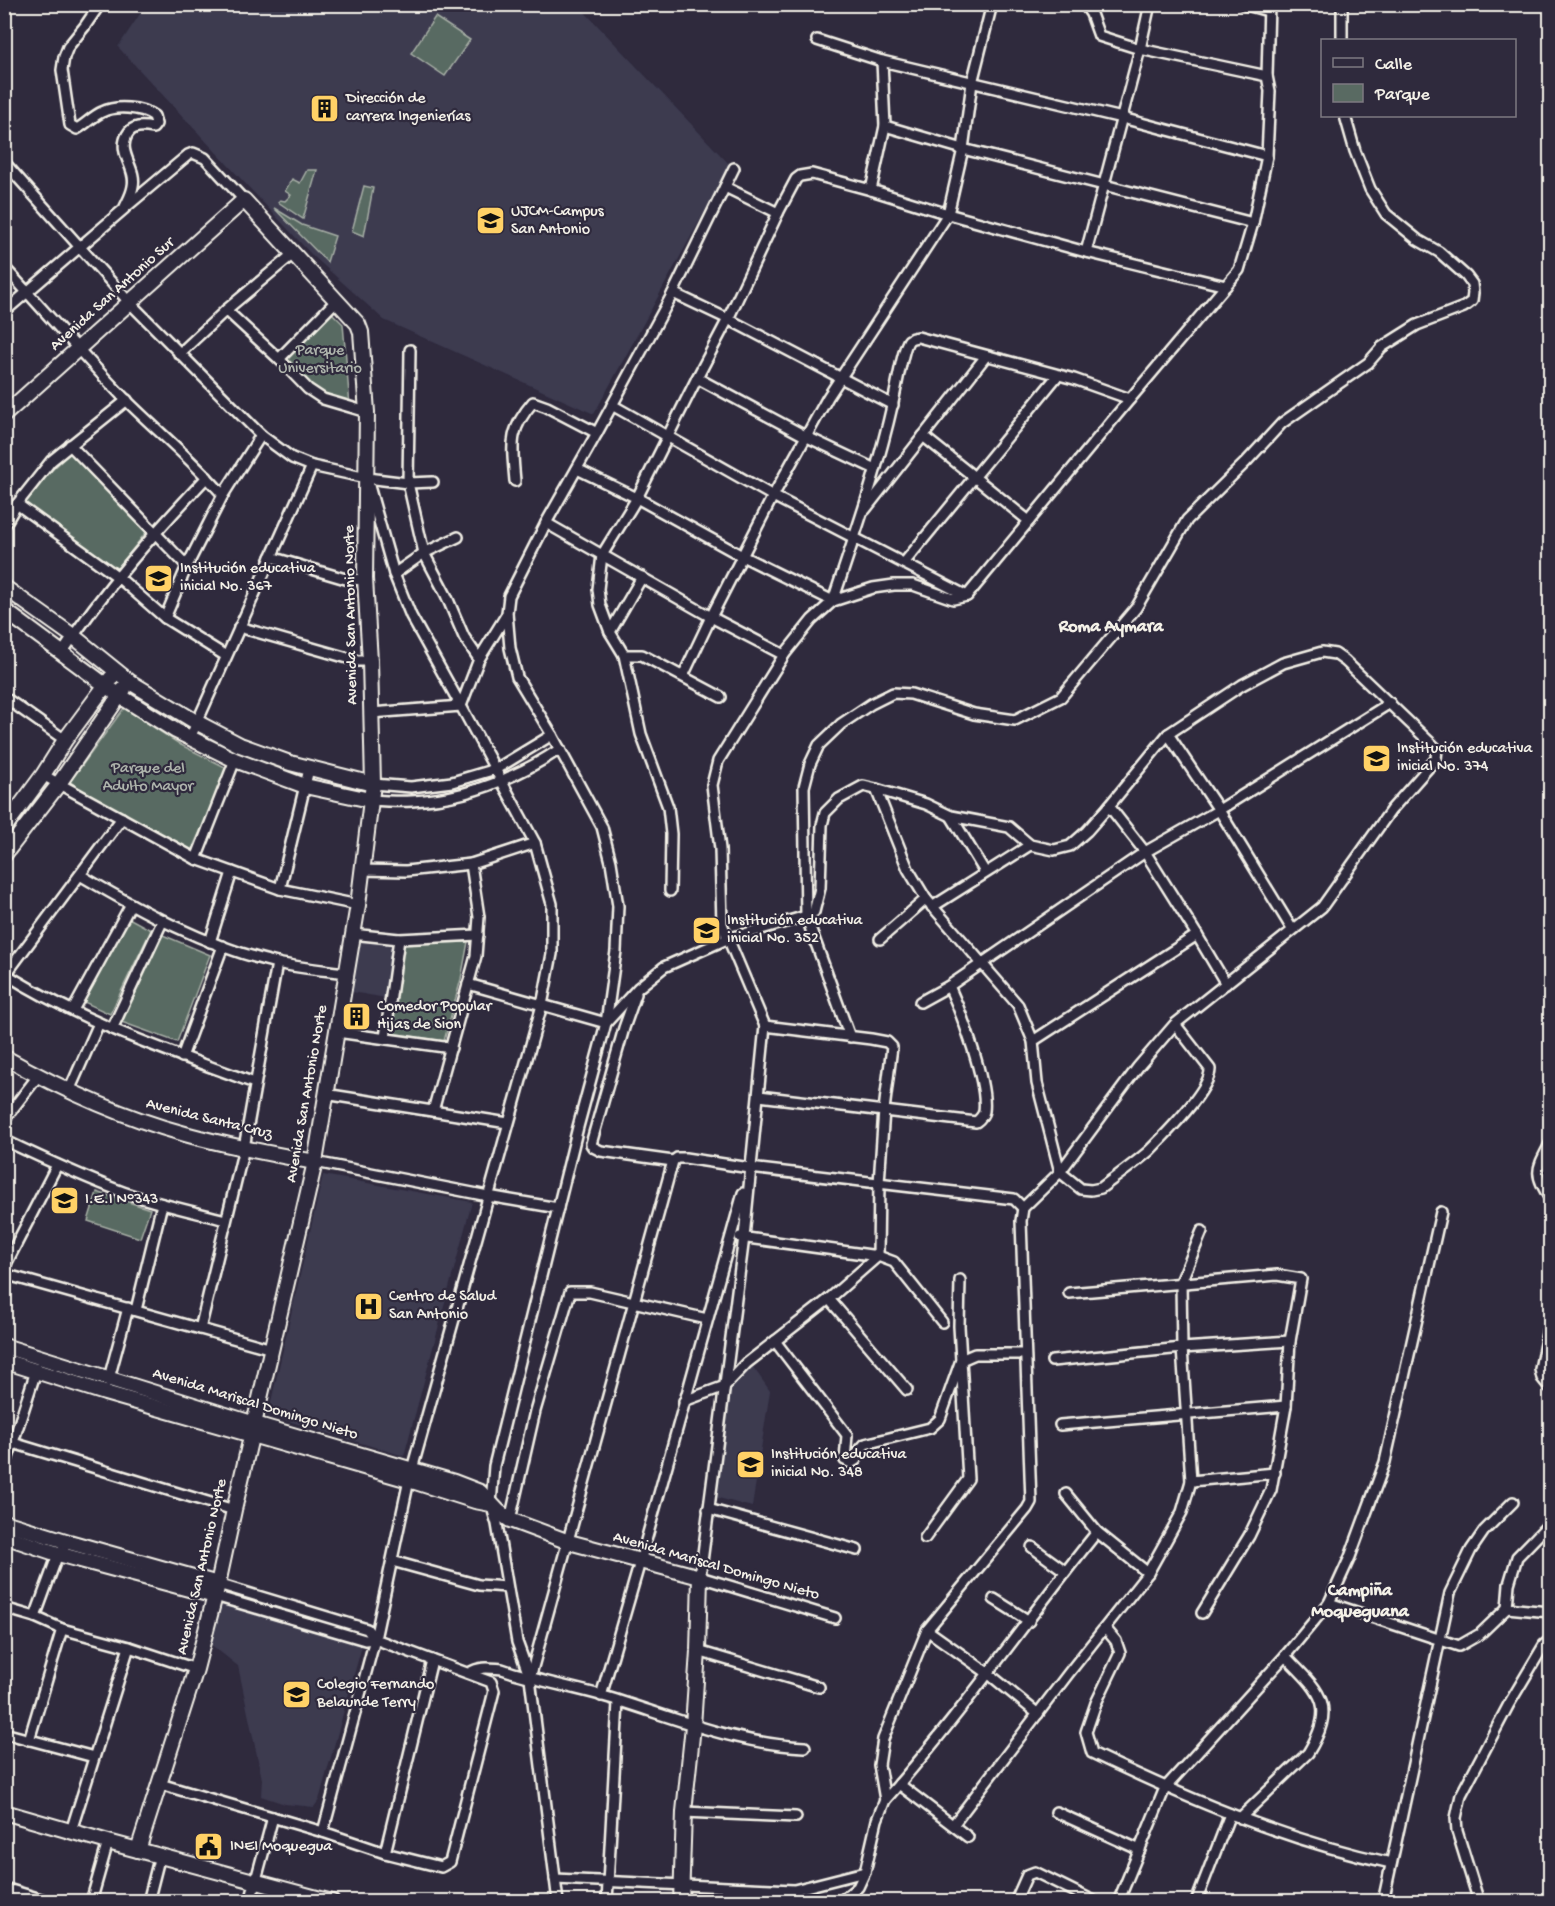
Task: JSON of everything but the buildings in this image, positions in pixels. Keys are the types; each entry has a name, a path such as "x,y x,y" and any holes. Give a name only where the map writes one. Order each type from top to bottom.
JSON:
{"street":[{"path":"100,4 68,47 62,70 68,120 72,127 77,129 103,111 117,108 143,110 154,116 156,124 153,128 138,127 131,130 124,142 134,186 124,209"},
{"path":"683,676 773,496 840,376 948,214 963,149 972,83 992,4"},
{"path":"1084,4 1091,14 1099,36 1140,49 1267,76"},
{"path":"1086,252 1150,4"},
{"path":"681,1902 684,1812 698,1651 699,1577 744,1238 765,1026 722,924 720,849 712,785 718,761 784,655 812,620 833,601 873,588 894,585 913,585 953,598 967,596 1239,270 1253,223 1267,156 1270,91 1267,76 1268,8 1243,4"},
{"path":"1342,4 1342,39"},
{"path":"817,40 882,61 1122,118 1267,156"},
{"path":"871,190 885,126 882,61"},
{"path":"850,1037 806,916 804,787 810,764 819,745 841,724 871,704 893,693 910,694 974,714 1016,720 1061,697 1136,608 1187,519 1246,462 1282,423 1368,363 1382,347 1418,325 1464,307 1472,301 1472,284 1466,276 1438,252 1418,240 1386,214 1370,189 1355,151 1345,117"},
{"path":"885,126 963,149 1253,223"},
{"path":"4,312 193,153 205,158 336,301 279,358"},
{"path":"4,162 129,302 261,435 292,458 312,466 367,478 408,483 433,482"},
{"path":"558,1902 530,1678 517,1642 497,1524 491,1504 494,1466 606,1023 616,951 618,906 611,862 602,827 560,749 517,677 510,648 507,613 510,596 546,522 673,293 734,168"},
{"path":"670,891 671,834 668,807 641,734 624,655 610,632 600,605 598,589 602,555 638,498 796,179 812,174 1086,252 1226,286"},
{"path":"725,187 778,213"},
{"name":"Avenida San Antonio Sur","path":"4,415 244,200"},
{"path":"179,354 226,310 293,254"},
{"path":"4,267 78,350 223,495"},
{"path":"673,293 840,376 892,405"},
{"name":"Avenida San Antonio Norte","path":"138,1850 196,1669 217,1590 315,1162 358,905 373,784 365,579 367,412 361,332 358,324 336,301"},
{"path":"226,310 308,388 323,399 367,412"},
{"path":"833,601 875,469 907,342 911,339 918,338 1059,375 1130,399"},
{"path":"410,350 408,483 424,554 446,595 464,637 479,659"},
{"path":"862,514 986,356"},
{"path":"904,563 1059,375"},
{"path":"696,378 806,436 875,469"},
{"path":"4,526 17,504 51,461 127,400"},
{"path":"514,481 512,442 521,416 533,402 597,433"},
{"path":"612,405 773,496 967,596"},
{"path":"165,618 187,566 223,495 261,435"},
{"path":"923,436 1029,521"},
{"path":"70,445 187,566"},
{"path":"190,738 312,466"},
{"path":"577,469 638,498 742,556 833,601"},
{"path":"62,653 154,532 207,477"},
{"path":"323,1832 375,1639 411,1475 542,1005 552,954 552,904 535,843 411,616 394,574 367,478"},
{"path":"17,504 118,577 165,618 226,656"},
{"path":"546,522 711,617 784,655"},
{"path":"394,574 424,554 458,537"},
{"path":"271,557 349,580 365,579"},
{"path":"610,632 642,577"},
{"path":"4,587 73,636 130,682 196,722 240,745 309,769 373,784 411,787 452,782 496,769 552,735"},
{"path":"4,610 120,696 190,738 235,760 305,786 370,800 413,801 445,797 502,781 533,766 560,749"},
{"path":"461,706 479,659 507,613"},
{"path":"239,627 358,661 370,661"},
{"path":"606,1023 638,988 664,967 727,939 814,912 820,888 822,825 825,813 839,799 863,786 926,804 951,816 1009,826 1030,846 1054,850 1070,846 1109,806 1168,734 1242,685 1283,663 1322,652 1335,654 1345,661 1437,749 1436,759 1390,810 1322,907 1175,1024 1138,1067 1060,1172 1023,1208 1021,1221 1031,1502 927,1630 884,1739 879,1765 885,1800"},
{"path":"624,655 642,655 721,696"},
{"path":"4,828 116,671"},
{"path":"4,855 58,785 130,682"},
{"path":"5,698 65,740"},
{"path":"921,1002 949,986 1145,852 1219,810 1390,704"},
{"path":"371,713 461,706"},
{"path":"1168,734 1219,810 1292,929"},
{"path":"196,859 235,760"},
{"path":"280,889 309,769"},
{"path":"43,776 196,859 280,889 358,905"},
{"path":"876,789 908,869 929,903 1018,1005 1033,1041 1037,1083 1060,1172 1081,1189 1101,1188 1148,1151 1182,1116 1209,1081 1210,1069 1175,1024"},
{"path":"1109,806 1145,852 1226,984"},
{"path":"951,816 986,872"},
{"path":"122,818 5,974 112,1029 255,1083"},
{"path":"362,870 406,871 471,864 535,843"},
{"path":"880,939 929,903 1030,846"},
{"path":"434,1111 476,956 479,917 471,864"},
{"path":"210,942 232,872"},
{"path":"80,875 131,904 210,942 277,963 346,973"},
{"path":"73,1010 131,904"},
{"path":"112,1029 163,920"},
{"path":"352,934 399,939 478,935"},
{"path":"1033,1041 1197,935"},
{"path":"385,1038 399,939"},
{"path":"182,1057 223,946"},
{"path":"200,1329 244,1148 277,963"},
{"path":"468,984 606,1023"},
{"path":"759,1096 976,1122 984,1110 982,1084 964,1019 949,986"},
{"path":"638,988 624,1028 591,1144 593,1148 673,1161 677,1158 685,1158 750,1168 1014,1199 1023,1208"},
{"path":"69,1090 99,1023"},
{"path":"684,1401 724,1386 747,1363 829,1299 878,1256 879,1183 884,1110 892,1047 887,1042 765,1026"},
{"path":"337,1032 451,1048"},
{"name":"Avenida Santa Cruz","path":"4,1057 38,1076 133,1118 184,1134 244,1148 558,1208"},
{"path":"4,1120 38,1076"},
{"path":"325,1094 508,1123"},
{"path":"4,1140 123,1192 226,1220"},
{"path":"1551,1144 1539,1166 1538,1175 1539,1181 1551,1199"},
{"path":"530,1678 673,1161"},
{"path":"4,1268 57,1165"},
{"path":"601,1695 750,1168"},
{"path":"105,1393 162,1204"},
{"path":"1118,1902 1165,1788 1285,1656 1329,1603 1350,1557 1384,1462 1441,1212"},
{"path":"953,1825 1149,1572 1182,1512 1191,1480 1180,1282 1202,1231"},
{"path":"732,1236 878,1256 894,1262 942,1322"},
{"path":"4,1274 272,1349"},
{"path":"1069,1293 1277,1275 1301,1279 1290,1341 1286,1406 1271,1490 1249,1536 1203,1613"},
{"path":"925,1538 968,1479 959,1326 960,1280"},
{"path":"510,1520 535,1411 570,1292 590,1292 707,1319"},
{"path":"829,1299 907,1390"},
{"path":"1551,1318 1540,1369 1542,1378 1551,1388"},
{"path":"775,1341 847,1435 845,1460 851,1463 856,1460 858,1452 865,1444 930,1428 935,1424 940,1419 961,1360 975,1354 1025,1354"},
{"path":"1052,1361 1182,1348 1290,1341"},
{"name":"Avenida Mariscal Domingo Nieto","path":"7,1354 39,1364 110,1378 253,1429"},
{"path":"4,1470 39,1364"},
{"name":"Avenida Mariscal Domingo Nieto","path":"39,1364 105,1393 253,1429 411,1475 475,1501 491,1504 510,1520 568,1542 699,1577 835,1618"},
{"path":"1060,1425 1286,1406"},
{"path":"13,1443 234,1510"},
{"path":"1191,1480 1275,1473"},
{"path":"1066,1494 1097,1532 1149,1572"},
{"path":"1383,1902 1450,1593 1471,1550 1484,1532 1513,1502"},
{"path":"708,1509 857,1550"},
{"path":"4,1522 364,1640 375,1639 491,1682 494,1691 450,1862 441,1867 385,1853 323,1832 160,1784"},
{"path":"1329,1603 1459,1646 1480,1634 1506,1608 1509,1584 1517,1557 1551,1523"},
{"path":"840,1902 858,1887 865,1872 877,1820 885,1800 989,1674 1065,1571 1097,1532"},
{"path":"4,1536 58,1554 217,1590"},
{"path":"35,1617 58,1554 69,1542"},
{"path":"1032,1547 1065,1571"},
{"path":"392,1561 479,1585 507,1587"},
{"path":"994,1599 1029,1621"},
{"path":"4,1608 35,1617 62,1629 129,1647 196,1669"},
{"path":"1506,1608 1551,1612"},
{"path":"1105,1628 1116,1641 1120,1653 1096,1703 1086,1732 1092,1753 1165,1788 1240,1818 1351,1855 1391,1863"},
{"path":"30,1740 62,1629"},
{"path":"927,1630 989,1674 1038,1714"},
{"path":"1479,1902 1457,1831 1456,1818 1461,1795 1509,1704 1544,1645 1551,1640"},
{"path":"70,1831 129,1647"},
{"path":"698,1651 819,1687"},
{"path":"1240,1818 1308,1753 1315,1741 1324,1709 1321,1698 1312,1685 1285,1656"},
{"path":"385,1853 432,1660"},
{"path":"469,1673 485,1667 502,1670 601,1695 693,1726 762,1743 805,1747"},
{"path":"607,1902 618,1702"},
{"path":"4,1732 94,1757"},
{"path":"899,1784 968,1837"},
{"path":"4,1812 332,1902"},
{"path":"684,1812 796,1816"},
{"path":"1056,1812 1140,1850"},
{"path":"1196,1902 1230,1814"},
{"path":"250,1902 273,1817"},
{"path":"91,1902 108,1842"},
{"path":"148,1902 160,1855"},
{"path":"555,1879 794,1890 865,1872"},
{"path":"1015,1902 1028,1875 1035,1872 1096,1902"},
{"path":"4,1888 51,1902"}],"shaded area":[{"name":"UJCM-Campus San Antonio","path":"146,5 578,5 730,165 594,414 384,320 311,254 118,47"},
{"path":"360,938 394,943 386,998 352,992"},
{"name":"Centro de Salud San Antonio","path":"323,1175 472,1202 404,1456 268,1415"},
{"path":"753,1367 770,1391 752,1507 715,1497 733,1377"},
{"name":"Colegio Fernando Belaunde Terry","path":"233,1602 359,1642 362,1646 319,1800 314,1807 285,1804 261,1796 262,1779 238,1666 209,1643 221,1604 227,1605"}],"green space":[{"path":"435,17 470,40 445,76 411,53"},
{"path":"307,170 317,170 303,219 278,202 285,201 291,195 285,191 292,179 300,183"},
{"path":"364,186 373,188 364,236 352,231"},
{"path":"274,208 302,225 335,236 327,262"},
{"name":"Parque Universitario","path":"331,312 343,324 350,406 314,391 283,358"},
{"path":"72,451 147,531 115,572 20,506"},
{"name":"Parque del Adulto Mayor","path":"124,708 181,745 229,769 191,851 124,817 70,782"},
{"path":"127,917 151,930 110,1014 84,1002"},
{"path":"158,933 210,955 177,1042 116,1020"},
{"path":"468,942 461,979 444,1041 390,1033 404,944"},
{"path":"97,1192 150,1209 140,1238 88,1221"}],"place":[{"name":"Dirección de carrera Ingenierías","path":"325,108"},
{"name":"UJCM-Campus San Antonio","path":"490,221"},
{"name":"Institución educativa inicial No. 367","path":"159,578"},
{"name":"Institución educativa inicial No. 374","path":"1376,758"},
{"name":"Institución educativa inicial No. 352","path":"706,930"},
{"name":"Comedor Popular Hijas de Sion","path":"356,1016"},
{"name":"I.E.I N°343","path":"64,1200"},
{"name":"Centro de Salud San Antonio","path":"368,1306"},
{"name":"Institución educativa inicial No. 348","path":"750,1464"},
{"name":"Colegio Fernando Belaunde Terry","path":"296,1694"},
{"name":"INEI Moquegua","path":"209,1847"}],"district":[{"name":"Roma Aymara","path":"1111,627"},
{"name":"Campiña Moqueguana","path":"1360,1601"}]}
